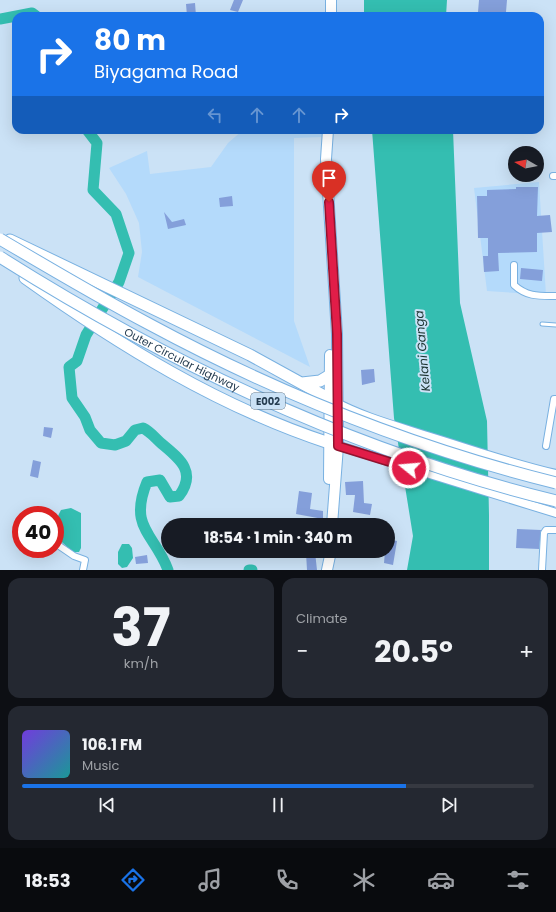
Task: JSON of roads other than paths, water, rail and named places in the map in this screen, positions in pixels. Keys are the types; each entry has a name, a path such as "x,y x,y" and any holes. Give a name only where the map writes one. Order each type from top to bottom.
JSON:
{"highway":[{"path":"0,236 250,355 302,382 333,402"},
{"name":"Outer Circular Highway","path":"0,239 150,325 215,358 314,402 442,450 556,483"},
{"path":"0,258 120,343 193,384 280,424 333,444"},
{"name":"Outer Circular Highway","path":"0,258 66,298 144,342 290,410 375,445 438,467 556,501"},
{"path":"302,382 320,382 330,375"}],"main road":[{"path":"331,0 331,12"},
{"path":"328,134 326,159 337,334 333,402 333,444 329,480 332,518"},
{"path":"333,402 330,375 331,335 334,303"},
{"path":"327,570 330,558"}],"street":[{"path":"514,265 514,285 522,293 533,296 556,296"},
{"path":"546,446 554,399 556,399"},
{"path":"333,402 386,422 519,465 556,474"},
{"path":"333,444 556,513"},
{"path":"542,570 544,533 546,530 556,530"},
{"path":"64,549 74,556 85,560 83,570"}],"lane":[{"path":"542,324 556,325"}],"water":[{"path":"364,0 447,0 446,12 364,12"},
{"name":"Kelani Ganga","path":"372,134 453,134 460,303 487,421 489,570 407,570 413,536 394,418"},
{"path":"71,508 81,513 81,548 79,552 73,552 64,544 64,509"},
{"path":"122,544 129,544 132,548 133,558 127,567 122,568 118,564 118,552"}],"waterway":[{"path":"0,19 12,17"},
{"path":"90,134 97,143 93,190 116,214 129,253 119,282 86,335 77,361 69,367 72,398 85,417 90,430 101,443 115,445 126,441 135,430 143,428 151,433 175,455 184,467 186,480 179,496 170,497 160,480 147,482 140,510 142,521 146,530 163,558 168,570"}]}
